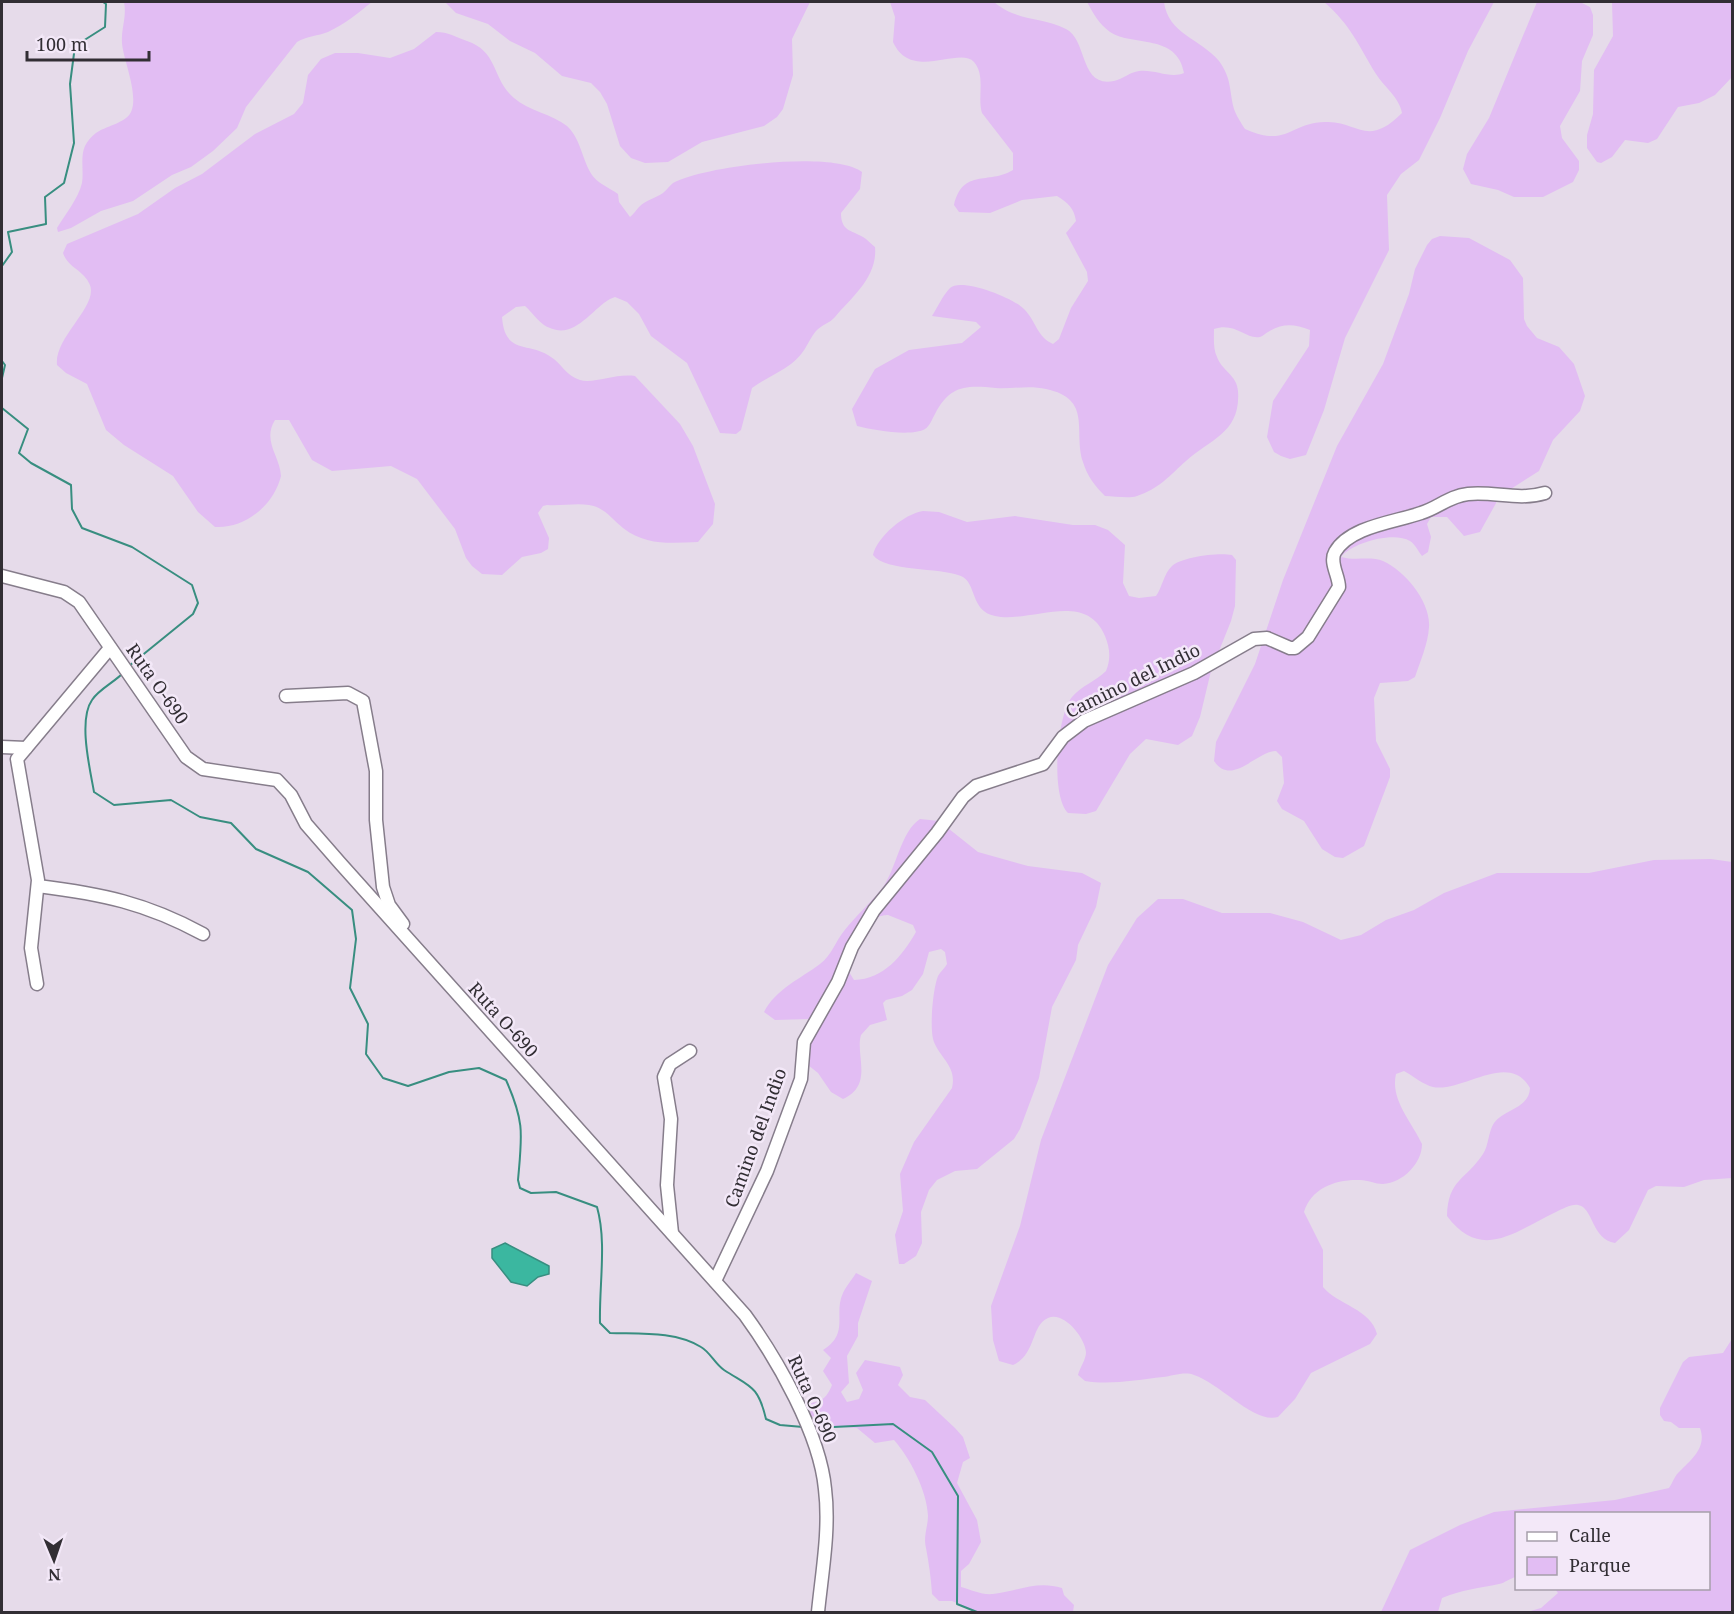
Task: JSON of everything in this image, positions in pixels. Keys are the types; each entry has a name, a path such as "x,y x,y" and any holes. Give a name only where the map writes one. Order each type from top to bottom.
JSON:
{"street":[{"name":"Camino del Indio","path":"715,1281 767,1171 801,1079 804,1042 838,982 852,947 874,910 937,834 963,797 976,786 1044,764 1063,737 1084,721 1194,673 1254,639 1267,638 1290,648 1301,644 1339,587 1339,578 1333,561 1334,554 1351,537 1388,520 1423,513 1443,501 1460,495 1526,498 1545,493"},
{"name":"Ruta O-690","path":"2,576 72,596 186,757 195,765 203,769 278,780 284,785 306,824 745,1315 774,1358 802,1417 811,1437 825,1490 825,1541 818,1612"},
{"path":"37,984 31,948 38,886 16,766 18,756 62,708 110,648"},
{"path":"286,696 348,693 363,701 376,771 376,820 384,893 393,911 436,963 446,983"},
{"path":"2,747 26,748"},
{"path":"38,886 114,897 153,910 203,934"},
{"path":"672,1233 667,1185 671,1119 664,1077 670,1064 690,1051"}],"green space":[{"path":"124,2 372,2 334,29 297,42 246,107 237,128 213,151 191,167 172,175 133,201 101,211 71,228 58,232 57,228 75,200 82,183 85,146 94,135 120,122 131,112 133,93 122,43"},
{"path":"445,2 810,2 792,39 793,75 783,109 777,117 764,126 702,142 668,162 645,163 631,158 620,146 607,104 591,83 562,76 535,53 510,41 488,24 456,13"},
{"path":"890,2 994,2 1020,16 1066,29 1078,43 1089,71 1103,81 1114,81 1139,71 1173,75 1184,73 1180,60 1164,46 1110,32 1099,22 1087,2 1164,2 1167,13 1178,29 1212,53 1223,67 1234,109 1245,129 1271,136 1288,133 1313,123 1325,122 1371,131 1390,124 1402,113 1395,97 1376,74 1348,27 1324,2 1494,2 1468,51 1440,118 1419,160 1401,174 1387,195 1389,250 1345,338 1324,410 1306,455 1290,459 1281,456 1274,452 1267,437 1273,401 1309,346 1310,330 1294,326 1279,327 1261,337 1250,336 1235,329 1222,327 1214,329 1214,343 1219,362 1237,386 1238,405 1235,417 1222,434 1195,453 1164,481 1152,490 1133,497 1105,496 1095,485 1087,472 1080,450 1076,408 1061,394 1046,389 967,387 947,397 925,429 892,432 857,426 852,409 875,369 909,350 962,343 981,327 976,322 932,316 950,288 956,285 976,287 1018,304 1028,314 1043,337 1053,344 1059,339 1071,308 1088,281 1087,272 1066,233 1076,221 1074,213 1057,196 1022,200 990,213 959,212 954,205 958,193 970,182 1013,170 1013,153 982,113 980,74 974,62 967,58 958,58 923,62 911,60 901,54 893,42 895,17"},
{"path":"1537,2 1580,2 1590,7 1593,15 1593,35 1582,61 1580,91 1560,126 1562,138 1579,161 1579,170 1573,182 1543,197 1514,197 1498,190 1471,184 1463,169 1467,154 1489,118"},
{"path":"1612,2 1731,2 1732,77 1715,95 1699,103 1678,107 1657,139 1648,143 1625,140 1612,157 1601,163 1597,162 1587,148 1587,135 1593,114 1594,70 1613,36"},
{"path":"436,32 452,35 477,46 490,59 501,82 514,98 567,126 572,131 594,178 618,194 619,202 630,217 642,205 663,193 673,183 712,171 739,166 798,161 847,165 862,172 860,189 841,213 841,219 845,227 875,247 875,258 868,277 835,317 816,331 796,359 752,388 741,430 736,434 720,433 687,363 651,336 639,314 627,302 615,297 610,299 583,321 567,330 546,326 525,306 516,307 502,317 504,329 513,343 543,352 575,378 592,381 628,375 635,376 680,424 693,446 715,504 713,524 698,542 650,541 632,534 594,506 547,505 543,506 538,513 549,538 548,549 522,557 502,575 482,574 466,558 455,529 417,479 391,466 332,471 312,460 289,420 275,420 271,428 271,442 281,476 272,496 257,513 247,519 226,527 215,527 198,512 173,476 124,445 106,430 87,384 66,373 57,365 62,344 88,303 91,294 87,280 65,258 63,253 67,244 138,214 175,188 202,174 255,134 294,114 303,103 308,75 321,59 335,53 358,53 390,58 414,49"},
{"path":"1440,236 1469,238 1510,260 1523,278 1524,319 1527,326 1537,338 1559,347 1574,364 1585,396 1580,411 1553,440 1539,471 1500,496 1480,532 1464,536 1447,517 1431,517 1427,524 1431,537 1428,552 1422,556 1410,541 1394,537 1363,543 1341,557 1383,561 1400,572 1421,598 1426,608 1429,627 1415,677 1408,681 1380,683 1374,698 1376,741 1390,769 1390,777 1364,846 1343,858 1335,857 1322,849 1304,821 1282,809 1277,801 1284,783 1282,757 1276,751 1236,770 1228,771 1214,761 1216,742 1255,664 1283,580 1337,446 1383,364 1409,294 1415,269 1427,245 1432,239"},
{"path":"923,511 939,512 967,522 1015,516 1073,525 1095,525 1108,530 1125,545 1123,583 1129,596 1139,598 1156,596 1172,566 1183,560 1218,554 1232,555 1236,560 1235,606 1211,671 1200,717 1192,736 1178,745 1146,739 1130,754 1096,811 1086,814 1068,813 1062,804 1059,790 1057,773 1059,737 1067,706 1072,697 1106,671 1109,654 1105,636 1096,622 1085,614 1071,611 1009,617 995,616 981,609 970,584 961,576 901,567 889,564 873,555 880,541 892,527"},
{"path":"920,819 939,821 978,852 1028,866 1082,873 1101,883 1096,907 1078,945 1076,960 1052,1007 1039,1078 1020,1129 1014,1139 977,1169 955,1171 937,1180 929,1190 921,1212 922,1243 916,1256 904,1264 899,1264 895,1235 903,1211 900,1174 914,1142 952,1088 952,1074 934,1042 932,1028 936,982 947,964 945,952 941,949 929,952 923,974 912,990 883,1003 887,1020 870,1025 861,1035 861,1078 852,1093 843,1099 831,1092 818,1073 803,1061 814,1027 809,1019 775,1020 764,1012 775,997 824,960 844,931 881,890 913,825","holes":["888,915 913,925 916,932 891,965 865,979 854,980 849,972 852,961 874,920"]},
{"path":"1711,859 1732,862 1732,1178 1704,1180 1684,1187 1656,1186 1648,1190 1629,1230 1615,1243 1607,1241 1602,1236 1587,1211 1578,1205 1564,1208 1514,1234 1487,1240 1473,1238 1460,1230 1447,1216 1451,1194 1454,1187 1483,1154 1494,1123 1498,1118 1521,1105 1529,1095 1530,1088 1521,1077 1510,1073 1484,1076 1445,1087 1433,1087 1404,1071 1396,1074 1396,1093 1422,1144 1415,1165 1404,1176 1390,1183 1351,1180 1334,1183 1318,1191 1307,1204 1304,1212 1323,1250 1323,1287 1368,1319 1377,1334 1370,1344 1311,1373 1295,1399 1278,1417 1269,1418 1259,1415 1215,1386 1190,1374 1124,1382 1085,1381 1078,1375 1086,1355 1085,1346 1073,1327 1061,1318 1048,1318 1043,1322 1026,1354 1013,1365 999,1361 993,1340 991,1306 1020,1226 1041,1140 1108,965 1137,918 1158,899 1183,899 1222,913 1270,913 1303,922 1341,940 1361,935 1386,920 1414,910 1444,893 1497,873 1589,873 1654,860"},
{"path":"856,1273 872,1281 858,1323 858,1336 847,1356 849,1383 841,1392 847,1402 859,1399 863,1390 856,1373 865,1360 900,1367 903,1375 898,1385 910,1397 925,1400 963,1437 970,1458 963,1462 957,1483 977,1520 981,1542 969,1564 961,1571 961,1587 989,1594 1044,1585 1062,1588 1064,1595 1074,1605 1073,1612 978,1612 952,1601 939,1601 932,1594 925,1544 928,1516 925,1496 912,1465 900,1447 894,1440 875,1443 857,1428 826,1426 810,1415 811,1403 824,1398 832,1385 823,1371 831,1358 823,1350 831,1344 839,1330 840,1301 844,1290"},
{"path":"1732,1339 1732,1612 1527,1612 1541,1608 1558,1593 1556,1590 1710,1590 1710,1512 1515,1512 1515,1577 1442,1598 1438,1612 1381,1612 1410,1550 1460,1525 1494,1512 1615,1500 1669,1488 1677,1474 1697,1452 1702,1435 1700,1428 1679,1428 1671,1422 1664,1421 1660,1415 1660,1408 1683,1362 1689,1357 1723,1353"}],"shaded area":[{"path":"505,1243 549,1266 549,1274 538,1277 527,1286 511,1282 492,1258 492,1249"}],"waterway":[{"path":"2,266 12,252 8,232 46,224 45,197 64,183 74,143 70,84 75,46 105,27 106,4 103,2"},
{"path":"2,361 5,365 2,378"},
{"path":"2,408 28,429 19,453 31,463 71,485 72,509 82,528 132,547 192,585 198,603 193,614 129,666"},
{"path":"124,672 95,696 88,709 85,732 94,792 114,805 171,800 200,817 231,823 256,849 308,872 352,910 356,939 350,988 368,1024 366,1054 383,1078 408,1086 449,1072 479,1068 506,1080 521,1129 518,1180 520,1188 531,1193 556,1192 597,1207 602,1235 600,1323 610,1333 669,1336 701,1347 721,1367 752,1388 760,1399 766,1419 780,1425 803,1427"},
{"path":"814,1428 893,1424 932,1452 958,1496 957,1604 977,1612"}]}
